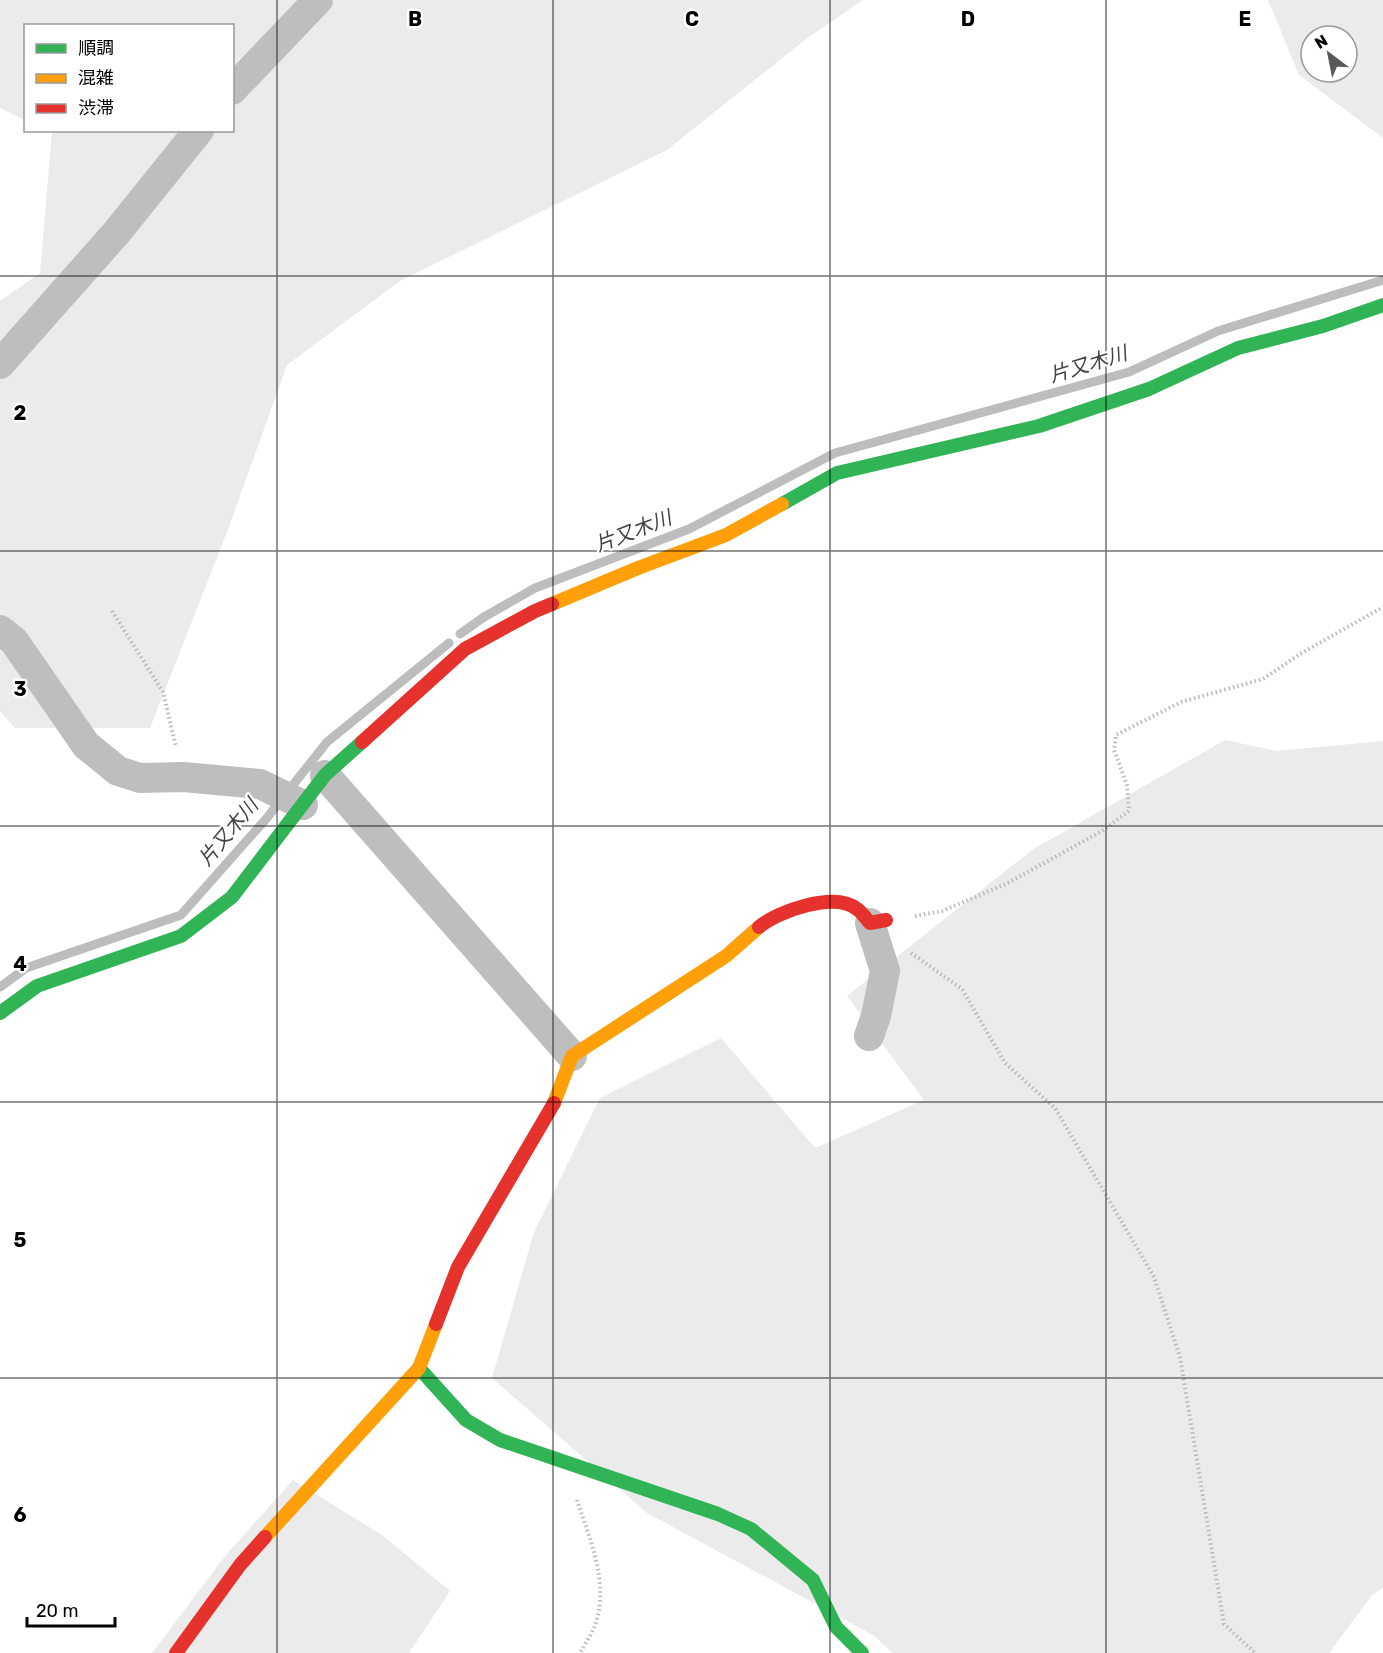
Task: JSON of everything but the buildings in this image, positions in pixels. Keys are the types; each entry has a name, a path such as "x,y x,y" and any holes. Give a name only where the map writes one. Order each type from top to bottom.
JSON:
{"street":[{"path":"234,88 318,0"},
{"path":"0,364 117,232 197,132"},
{"path":"0,1013 38,986 181,936 232,897 289,799 325,775 465,649 535,611 638,568 726,535 837,473 1039,426 1149,388 1238,348 1323,326 1383,304"},
{"path":"0,630 14,641 86,745 118,771 140,778 180,767 260,784 289,799"},
{"path":"325,775 572,1056"},
{"path":"176,1653 240,1565 419,1368 458,1267 553,1105 572,1056 726,956 766,921 820,902 845,903 878,922 885,971 869,1036"},
{"path":"419,1368 466,1420 501,1440 718,1514 751,1529 813,1580 836,1627 862,1653"}],"path":[{"path":"878,922 942,911 1006,884 1102,831 1129,811 1127,785 1114,750 1116,735 1181,702 1263,679 1300,654 1383,607"},
{"path":"112,611 162,692 180,767"},
{"path":"878,922 911,953 962,989 1005,1063 1055,1108 1154,1277 1180,1357 1224,1623 1255,1653"},
{"path":"565,1462 589,1534 601,1586 597,1620 580,1653"}],"shaded area":[{"path":"0,0 863,0 806,39 667,150 400,281 287,365 227,532 150,728 15,728 0,711 0,301 40,273 52,132 234,132 234,24 24,24 24,120 0,108"},
{"path":"1268,0 1383,0 1383,138 1311,84 1359,84 1359,24 1299,24 1299,75"},
{"path":"1225,740 1277,751 1383,741 1383,1588 1372,1595 1329,1653 893,1653 873,1635 647,1513 492,1378 534,1232 600,1098 721,1038 815,1148 924,1100 847,996 1032,850"},
{"path":"293,1480 382,1535 450,1591 409,1653 152,1653 226,1555"}],"waterway":[{"name":"片又木川","path":"460,634 484,617 535,588 689,529 835,453 1129,372 1218,331 1383,280"},
{"name":"片又木川","path":"0,987 26,968 181,915 266,819 327,742 449,643"}],"traffic: fast":[{"path":"782,504 837,473 1039,426 1149,389 1238,348 1323,326 1383,305"},
{"path":"0,1013 37,986 181,936 232,897 325,775 362,742"},
{"path":"419,1368 466,1420 500,1440 718,1514 751,1529 813,1580 836,1627 862,1653"}],"traffic: slow":[{"path":"552,604 726,535 782,504"},
{"path":"554,1103 572,1056 726,956 759,927"},
{"path":"265,1537 419,1368 436,1324"}],"traffic: jam":[{"path":"362,742 465,649 552,604"},
{"path":"759,927 779,915 807,905 835,902 847,904 859,910 870,923 886,920"},
{"path":"436,1324 458,1267 554,1103"},
{"path":"176,1653 240,1565 265,1537"}]}
